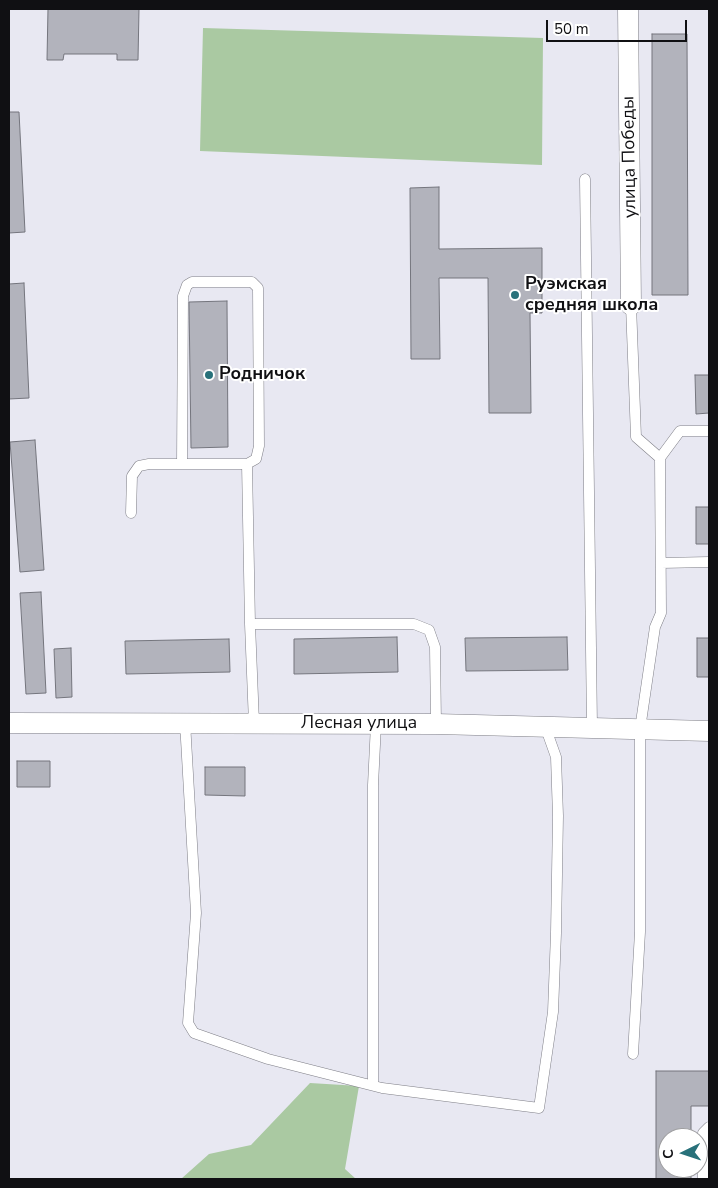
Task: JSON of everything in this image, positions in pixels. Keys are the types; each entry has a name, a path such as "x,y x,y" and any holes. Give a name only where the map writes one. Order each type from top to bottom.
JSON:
{"street":[{"name":"улица Победы","path":"628,9 631,306"},
{"name":"Лесная улица","path":"9,723 436,724 709,731"}],"lane":[{"path":"585,179 592,727"},
{"path":"131,513 132,476 139,466 247,464 256,459 259,446 258,288 252,282 192,282 187,285 183,296 182,464"},
{"path":"631,306 636,437 660,458"},
{"path":"633,1054 640,932 640,729 654,627 662,613 660,458 680,431 709,431"},
{"path":"247,464 254,723"},
{"path":"661,563 709,562"},
{"path":"250,624 414,624 429,630 435,647 436,724"},
{"path":"185,722 196,913 188,1023 194,1033 268,1059 373,1086 539,1108 553,1012 558,816 556,757 545,726"},
{"path":"373,1086 373,785 376,724"},
{"path":"703,1179 704,1133 709,1127"}],"green space":[{"path":"203,28 543,38 542,165 200,151"},
{"path":"310,1083 359,1086 345,1169 356,1179 181,1179 209,1154 251,1145"}],"building":[{"path":"48,9 139,9 138,60 117,60 117,54 64,54 63,60 47,60"},
{"path":"652,34 687,34 688,295 652,295"},
{"path":"9,112 19,112 25,232 9,233"},
{"name":"Руэмская средняя школа","path":"439,187 439,249 542,248 542,313 530,313 531,413 489,413 488,278 439,278 440,359 411,359 410,188"},
{"path":"24,283 29,398 9,399 9,284"},
{"name":"Родничок","path":"227,301 228,447 191,448 189,302"},
{"path":"695,375 709,375 709,413 696,414"},
{"path":"35,440 44,570 20,572 10,442"},
{"path":"696,507 709,507 709,544 696,544"},
{"path":"41,592 46,693 26,694 20,593"},
{"path":"397,637 398,672 294,674 294,639"},
{"path":"567,637 568,670 466,671 465,638"},
{"path":"697,638 709,638 709,677 697,677"},
{"path":"229,639 230,672 126,674 125,641"},
{"path":"71,648 72,697 56,698 54,649"},
{"path":"17,761 50,761 50,787 17,787"},
{"path":"205,767 245,767 245,796 205,795"},
{"path":"656,1071 709,1071 709,1106 691,1106 691,1128 658,1128 658,1178 691,1179 656,1179"}],"place":[{"name":"Руэмская средняя школа","path":"515,295"},
{"name":"Родничок","path":"209,375"}]}
